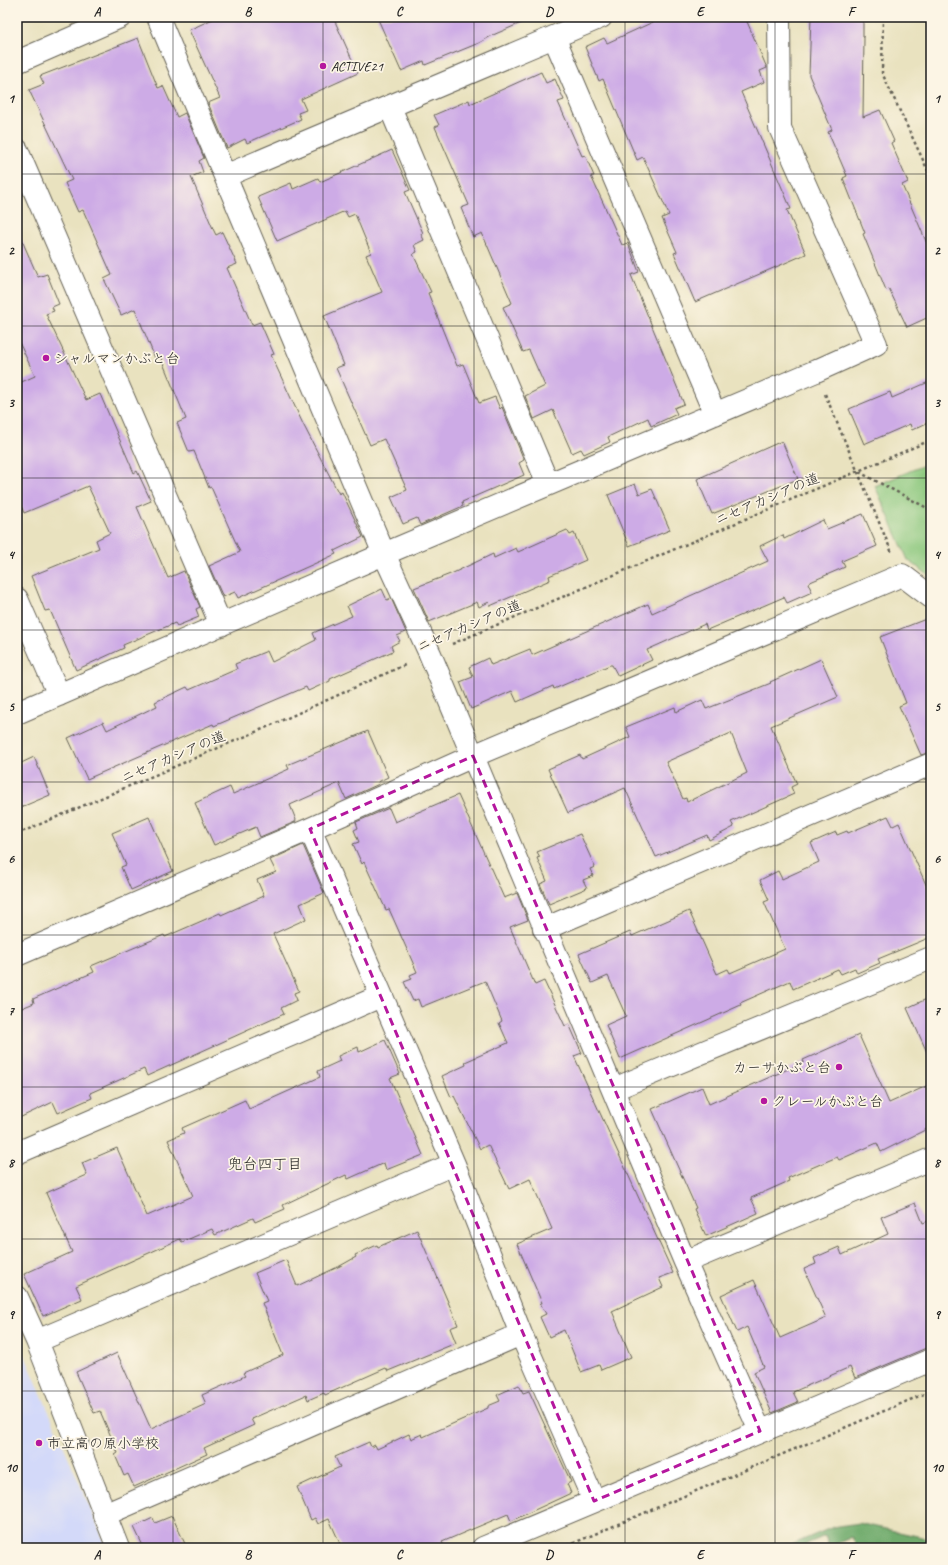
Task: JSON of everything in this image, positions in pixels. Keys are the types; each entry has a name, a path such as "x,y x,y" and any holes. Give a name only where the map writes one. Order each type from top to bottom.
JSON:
{"street":[{"path":"17,62 120,17"},
{"path":"158,17 384,554 430,654 544,929 614,1089 685,1262 760,1431"},
{"path":"225,176 601,17"},
{"path":"17,713 384,554 816,371 876,344 780,128 779,17"},
{"path":"554,37 715,414"},
{"path":"390,107 548,484"},
{"path":"17,150 221,625"},
{"path":"17,955 310,829 473,756 902,575 931,597"},
{"path":"17,599 59,695"},
{"path":"544,929 931,764"},
{"path":"310,829 454,1164 521,1334 594,1501"},
{"path":"614,1089 931,958"},
{"path":"17,1154 381,996"},
{"path":"685,1262 931,1159"},
{"path":"36,1341 454,1164"},
{"path":"17,1297 36,1341 118,1548"},
{"path":"104,1515 521,1334"},
{"path":"483,1548 931,1360"}],"path":[{"path":"883,17 882,74 931,177"},
{"path":"816,371 902,575"},
{"name":"ニセアカシアの道","path":"17,834 265,728 430,654 931,440"},
{"path":"858,471 931,510"},
{"path":"562,1548 931,1391"}],"highlighted area":[{"path":"473,756 760,1431 594,1501 310,829"}],"shaded area":[{"name":"市立高の原小学校","path":"17,1337 107,1548 17,1548"}],"green space":[{"path":"931,462 931,577 908,560 875,486"},
{"path":"858,1523 931,1539 928,1548 919,1548 902,1544 901,1548 857,1548 852,1537 829,1547 825,1536 797,1548 784,1548 833,1527"}],"building":[{"path":"217,17 333,17 358,73 301,99 306,110 298,113 301,119 247,143 245,139 227,148 208,103 220,98 189,30"},
{"path":"377,17 535,17 493,35 479,43 425,65 424,61 401,71"},
{"path":"664,17 745,17 767,68 760,71 764,82 741,92 791,209 787,210 806,254 695,302 674,253 677,252 662,218 669,215 643,157 637,160 603,79 599,81 585,47 604,38 607,43"},
{"path":"811,17 863,17 863,117 880,110 894,141 891,143 908,182 902,185 931,253 931,316 907,327 889,289 886,290 863,234 865,233 843,178 847,176 828,132 832,130 809,75"},
{"path":"138,38 158,88 163,86 177,117 185,113 204,158 199,161 203,172 191,177 216,235 222,232 237,264 227,268 252,325 260,322 274,354 271,355 303,424 339,494 342,492 363,537 334,551 336,554 238,598 235,592 223,597 209,566 240,552 211,487 209,488 194,451 189,452 177,423 186,419 160,356 155,358 135,309 121,315 104,279 112,275 83,210 78,212 65,183 72,180 29,90 44,84 40,76"},
{"path":"541,72 546,83 555,79 564,100 558,102 582,156 585,155 594,176 591,176 622,245 628,243 639,272 631,275 684,404 674,408 677,414 651,426 648,418 608,437 610,442 584,454 581,449 572,453 553,410 534,419 525,396 545,386 529,350 523,352 503,307 512,303 482,233 473,237 461,208 469,205 435,127 439,125 434,115 469,100 470,104"},
{"path":"392,150 410,190 405,192 423,233 421,234 424,240 414,245 417,252 413,254 431,292 428,293 457,366 463,364 479,403 495,397 500,409 502,407 524,460 519,463 524,475 462,502 463,506 420,525 417,518 403,524 391,497 407,490 384,439 370,445 336,368 344,365 324,316 382,292 366,255 371,253 355,214 348,217 345,211 277,241 258,197 291,183 293,189 318,178 320,182"},
{"path":"17,229 38,277 47,274 59,304 52,307 54,311 46,314 86,400 100,394 134,473 137,471 151,501 137,507 168,578 184,571 200,607 196,609 199,617 177,626 175,623 123,645 124,648 76,670 50,610 45,611 31,576 99,548 96,540 110,533 88,486 24,513 17,495 17,384 35,376 17,338"},
{"path":"931,381 931,421 912,430 910,424 864,444 849,409 890,392 892,398"},
{"path":"782,441 798,479 712,514 697,479"},
{"path":"635,484 639,494 652,489 670,530 629,546 608,495"},
{"path":"863,514 877,546 842,561 845,567 808,583 812,592 787,603 784,597 707,630 705,624 647,650 652,660 618,676 612,665 610,665 554,689 553,686 517,702 512,691 471,709 460,682 473,677 469,667 488,658 491,665 530,649 532,655 648,604 652,613 768,561 760,546 783,535 784,539 823,520 827,529"},
{"path":"567,530 570,535 574,533 586,560 549,576 550,580 490,606 489,602 479,607 477,602 429,622 414,588 453,573 493,554 494,558 516,548 518,552"},
{"path":"382,589 387,600 391,598 406,632 397,636 400,641 391,646 393,651 330,679 330,681 308,691 306,687 214,726 213,724 87,779 68,738 103,722 107,730 157,706 155,702 187,687 189,690 237,669 235,664 267,651 272,662 316,640 313,633 352,616 347,606"},
{"path":"931,617 931,752 921,755 899,706 906,703 880,637"},
{"path":"821,659 838,697 771,726 797,784 791,787 794,794 731,822 734,827 709,840 707,835 656,857 625,788 568,813 548,769 580,755 582,759 630,737 626,727 675,707 676,712 702,700 706,709 771,683 770,682","holes":["731,733 747,773 687,802 686,798 683,799 666,762"]},
{"path":"368,731 388,777 378,782 379,784 346,799 339,783 290,805 296,820 295,822 260,837 256,827 214,845 195,803 230,787 233,794 289,769 287,765"},
{"path":"34,757 50,795 17,809 17,765"},
{"path":"458,795 504,898 517,893 528,920 510,927 535,985 544,981 565,1026 569,1024 582,1053 574,1056 673,1273 659,1278 663,1287 612,1311 631,1357 601,1370 599,1365 581,1372 564,1330 549,1337 540,1317 546,1314 540,1303 542,1303 517,1244 552,1229 530,1179 509,1189 488,1145 480,1149 454,1096 451,1097 442,1076 466,1065 465,1062 508,1043 499,1023 502,1021 485,981 421,1007 418,999 413,1001 404,982 412,979 410,975 417,972 389,909 386,910 364,862 362,864 353,844 359,842 354,830 358,828 356,822 389,808 395,822"},
{"path":"888,816 893,826 899,823 931,896 931,937 878,959 880,963 857,973 855,968 841,974 838,969 793,989 790,981 740,1003 741,1005 620,1059 606,1025 626,1016 608,976 592,983 579,954 630,932 632,936 689,911 717,974 728,969 730,973 785,949 764,902 769,900 760,880 778,871 782,879 819,862 811,843 836,832 837,835 847,831 848,833"},
{"path":"149,817 173,871 131,890 121,867 126,865 112,833"},
{"path":"580,834 595,867 590,869 593,876 583,880 587,888 549,904 540,884 547,881 537,858 540,857 537,852"},
{"path":"303,845 324,893 300,904 306,919 273,934 299,991 294,993 297,1000 281,1008 284,1014 147,1076 144,1069 90,1093 92,1098 58,1113 53,1102 17,1119 17,1010 34,1003 33,999 94,972 91,966 164,935 165,937 220,913 221,915 264,896 257,880 276,872 270,860"},
{"path":"931,997 931,1061 907,1008"},
{"path":"859,1035 889,1103 931,1084 931,1127 881,1152 877,1143 839,1160 837,1157 788,1178 789,1181 751,1198 758,1213 706,1236 694,1209 696,1208 652,1109 702,1087 709,1104 804,1062 803,1060"},
{"path":"385,1040 400,1074 390,1078 423,1155 386,1170 384,1163 348,1179 346,1175 283,1205 285,1209 255,1222 253,1218 215,1235 212,1229 182,1242 180,1239 76,1286 82,1299 43,1316 24,1274 72,1252 46,1193 87,1175 82,1163 117,1148 147,1216 193,1196 168,1140 184,1133 182,1128 245,1100 249,1109 320,1077 318,1071 340,1061 338,1056 358,1047 359,1052"},
{"path":"915,1203 923,1223 931,1220 931,1346 855,1378 850,1367 793,1392 798,1402 772,1413 754,1372 764,1367 747,1327 737,1332 721,1295 754,1280 780,1338 826,1318 804,1269 816,1264 814,1258 839,1247 842,1255 888,1234 881,1217"},
{"path":"417,1230 458,1325 450,1328 456,1343 388,1371 386,1368 325,1395 324,1393 308,1400 306,1395 251,1419 254,1425 204,1448 207,1454 134,1487 128,1474 124,1476 115,1455 118,1453 100,1411 94,1413 76,1372 117,1353 151,1429 206,1404 202,1395 245,1376 243,1373 283,1355 262,1303 267,1301 255,1273 286,1260 297,1286 340,1266 356,1257 355,1255"},
{"path":"519,1385 523,1393 529,1391 571,1482 567,1484 571,1493 511,1521 508,1514 442,1542 445,1548 342,1548 329,1519 318,1524 315,1518 311,1520 297,1487 340,1467 335,1457 369,1442 371,1447 375,1445 377,1449 409,1434 411,1439 422,1434 423,1437 488,1408 488,1406 500,1401 497,1395"},
{"path":"172,1516 187,1548 144,1548 134,1527 153,1518 155,1523"}],"place":[{"name":"ACTIVE21","path":"323,66"},
{"name":"シャルマンかぶと台","path":"46,358"},
{"name":"カーサかぶと台","path":"839,1067"},
{"name":"クレールかぶと台","path":"764,1101"},
{"name":"市立高の原小学校","path":"39,1443"}],"district":[{"name":"兜台四丁目","path":"265,1164"}]}
